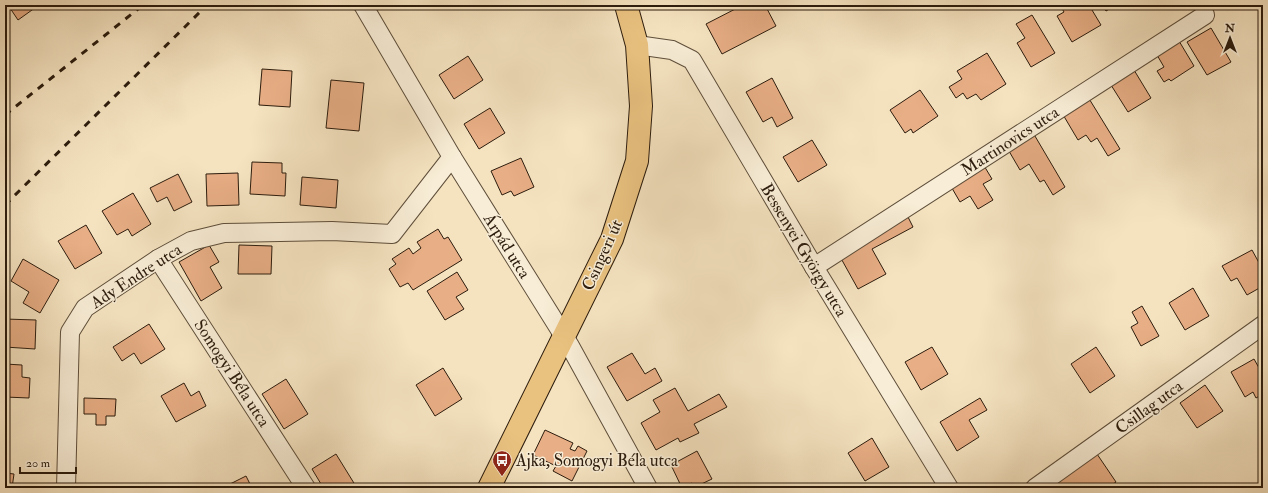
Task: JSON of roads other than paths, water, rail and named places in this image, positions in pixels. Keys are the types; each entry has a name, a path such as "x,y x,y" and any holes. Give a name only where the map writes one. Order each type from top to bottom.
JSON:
{"main road":[{"name":"Csingeri út","path":"489,488 612,239 637,161 641,106 637,44 626,5"}],"street":[{"name":"Árpád utca","path":"363,5 452,157 570,346 648,488"},
{"name":"Martinovics utca","path":"814,267 1205,15"},
{"name":"Bessenyei György utca","path":"637,44 672,50 692,60 814,267 949,488"},
{"name":"Ady Endre utca","path":"66,488 70,332 85,308 158,259 191,241 224,232 332,231 392,234 452,157"},
{"name":"Somogyi Béla utca","path":"158,259 306,488"},
{"name":"Csillag utca","path":"1036,488 1263,325"}],"railway":[{"path":"5,115 143,5"},
{"path":"5,205 207,5"}],"place":[{"name":"Ajka, Somogyi Béla utca","path":"502,477"}]}
